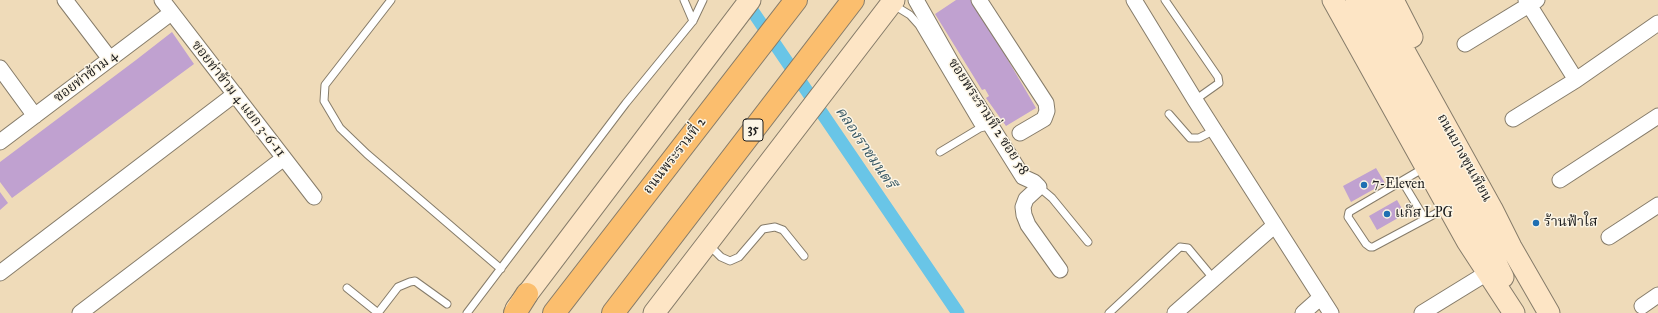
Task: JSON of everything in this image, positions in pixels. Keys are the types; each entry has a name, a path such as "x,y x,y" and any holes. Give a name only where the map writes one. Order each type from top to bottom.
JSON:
{"highway":[{"name":"ถนนพระรามที่ 2","path":"554,313 796,0"},
{"name":"35","path":"613,313 853,0"},
{"path":"563,313 601,264"},
{"path":"596,313 621,280"},
{"path":"514,313 527,294"}],"main road":[{"path":"527,294 750,0"},
{"path":"1333,0 1448,207 1514,313"},
{"name":"35","path":"654,313 893,2"},
{"name":"ถนนบางขุนเทียน","path":"1373,3 1492,209 1511,247 1549,313"},
{"name":"ถนนบางขุนเทียน","path":"1373,3 1520,313"}],"street":[{"path":"65,0 110,59"},
{"name":"ซอยท่าข้าม 4 แยก 3-6-11","path":"162,0 314,197"},
{"name":"ซอยพระรามที่ 2 ซอย 58","path":"916,0 985,127 1023,177 1034,182 1039,187"},
{"path":"979,0 1046,103 1047,111 1044,119 1020,133"},
{"path":"1134,0 1195,100 1331,313"},
{"path":"1465,44 1530,2 1576,80"},
{"name":"ซอยท่าข้าม 4","path":"0,142 171,13"},
{"path":"1513,118 1576,80 1658,24"},
{"path":"0,68 35,116"},
{"path":"0,273 234,94"},
{"path":"1560,180 1658,116"},
{"path":"80,313 284,158"},
{"path":"1039,187 1026,199 1023,207 1024,215 1028,225 1060,270"},
{"path":"1609,237 1658,205"},
{"path":"1175,313 1275,225"},
{"path":"1422,313 1488,273"},
{"path":"1642,306 1658,295"},
{"path":"1303,313 1321,297"}],"lane":[{"path":"390,0 325,85 324,101 340,128 367,154 501,268"},
{"path":"684,0 693,21"},
{"path":"467,313 626,102 693,21 703,0"},
{"path":"1166,0 1218,77 1219,83 1195,100"},
{"path":"893,2 910,15 919,25 985,127 940,152"},
{"path":"1169,114 1181,130 1190,138 1199,138 1215,130"},
{"path":"1425,167 1349,212 1348,217 1366,244 1373,247 1448,207"},
{"path":"1402,181 1425,219"},
{"name":"ซอยพระรามที่ 2 ซอย 58","path":"1039,187 1052,198 1088,242"},
{"path":"707,243 721,257 730,261 739,257 763,229 775,227 783,230 804,256"},
{"path":"1109,313 1180,247 1188,248 1213,278"},
{"path":"347,288 378,313 398,287 415,281 447,304"}],"building":[{"path":"956,0 973,0 1036,108 1006,126 986,98 989,96 985,89 982,90 935,14"},
{"path":"172,32 194,64 12,198 0,182 0,162"},
{"path":"1376,168 1385,183 1351,202 1343,186"},
{"path":"0,192 8,203 0,210"},
{"path":"1397,200 1405,214 1377,230 1369,216"}],"waterway":[{"name":"คลองราชมนตรี","path":"745,0 958,313"}],"place":[{"name":"7-Eleven","path":"1364,185"},
{"name":"แก๊ส LPG","path":"1387,214"},
{"name":"ร้านฟ้าใส","path":"1536,223"}]}
